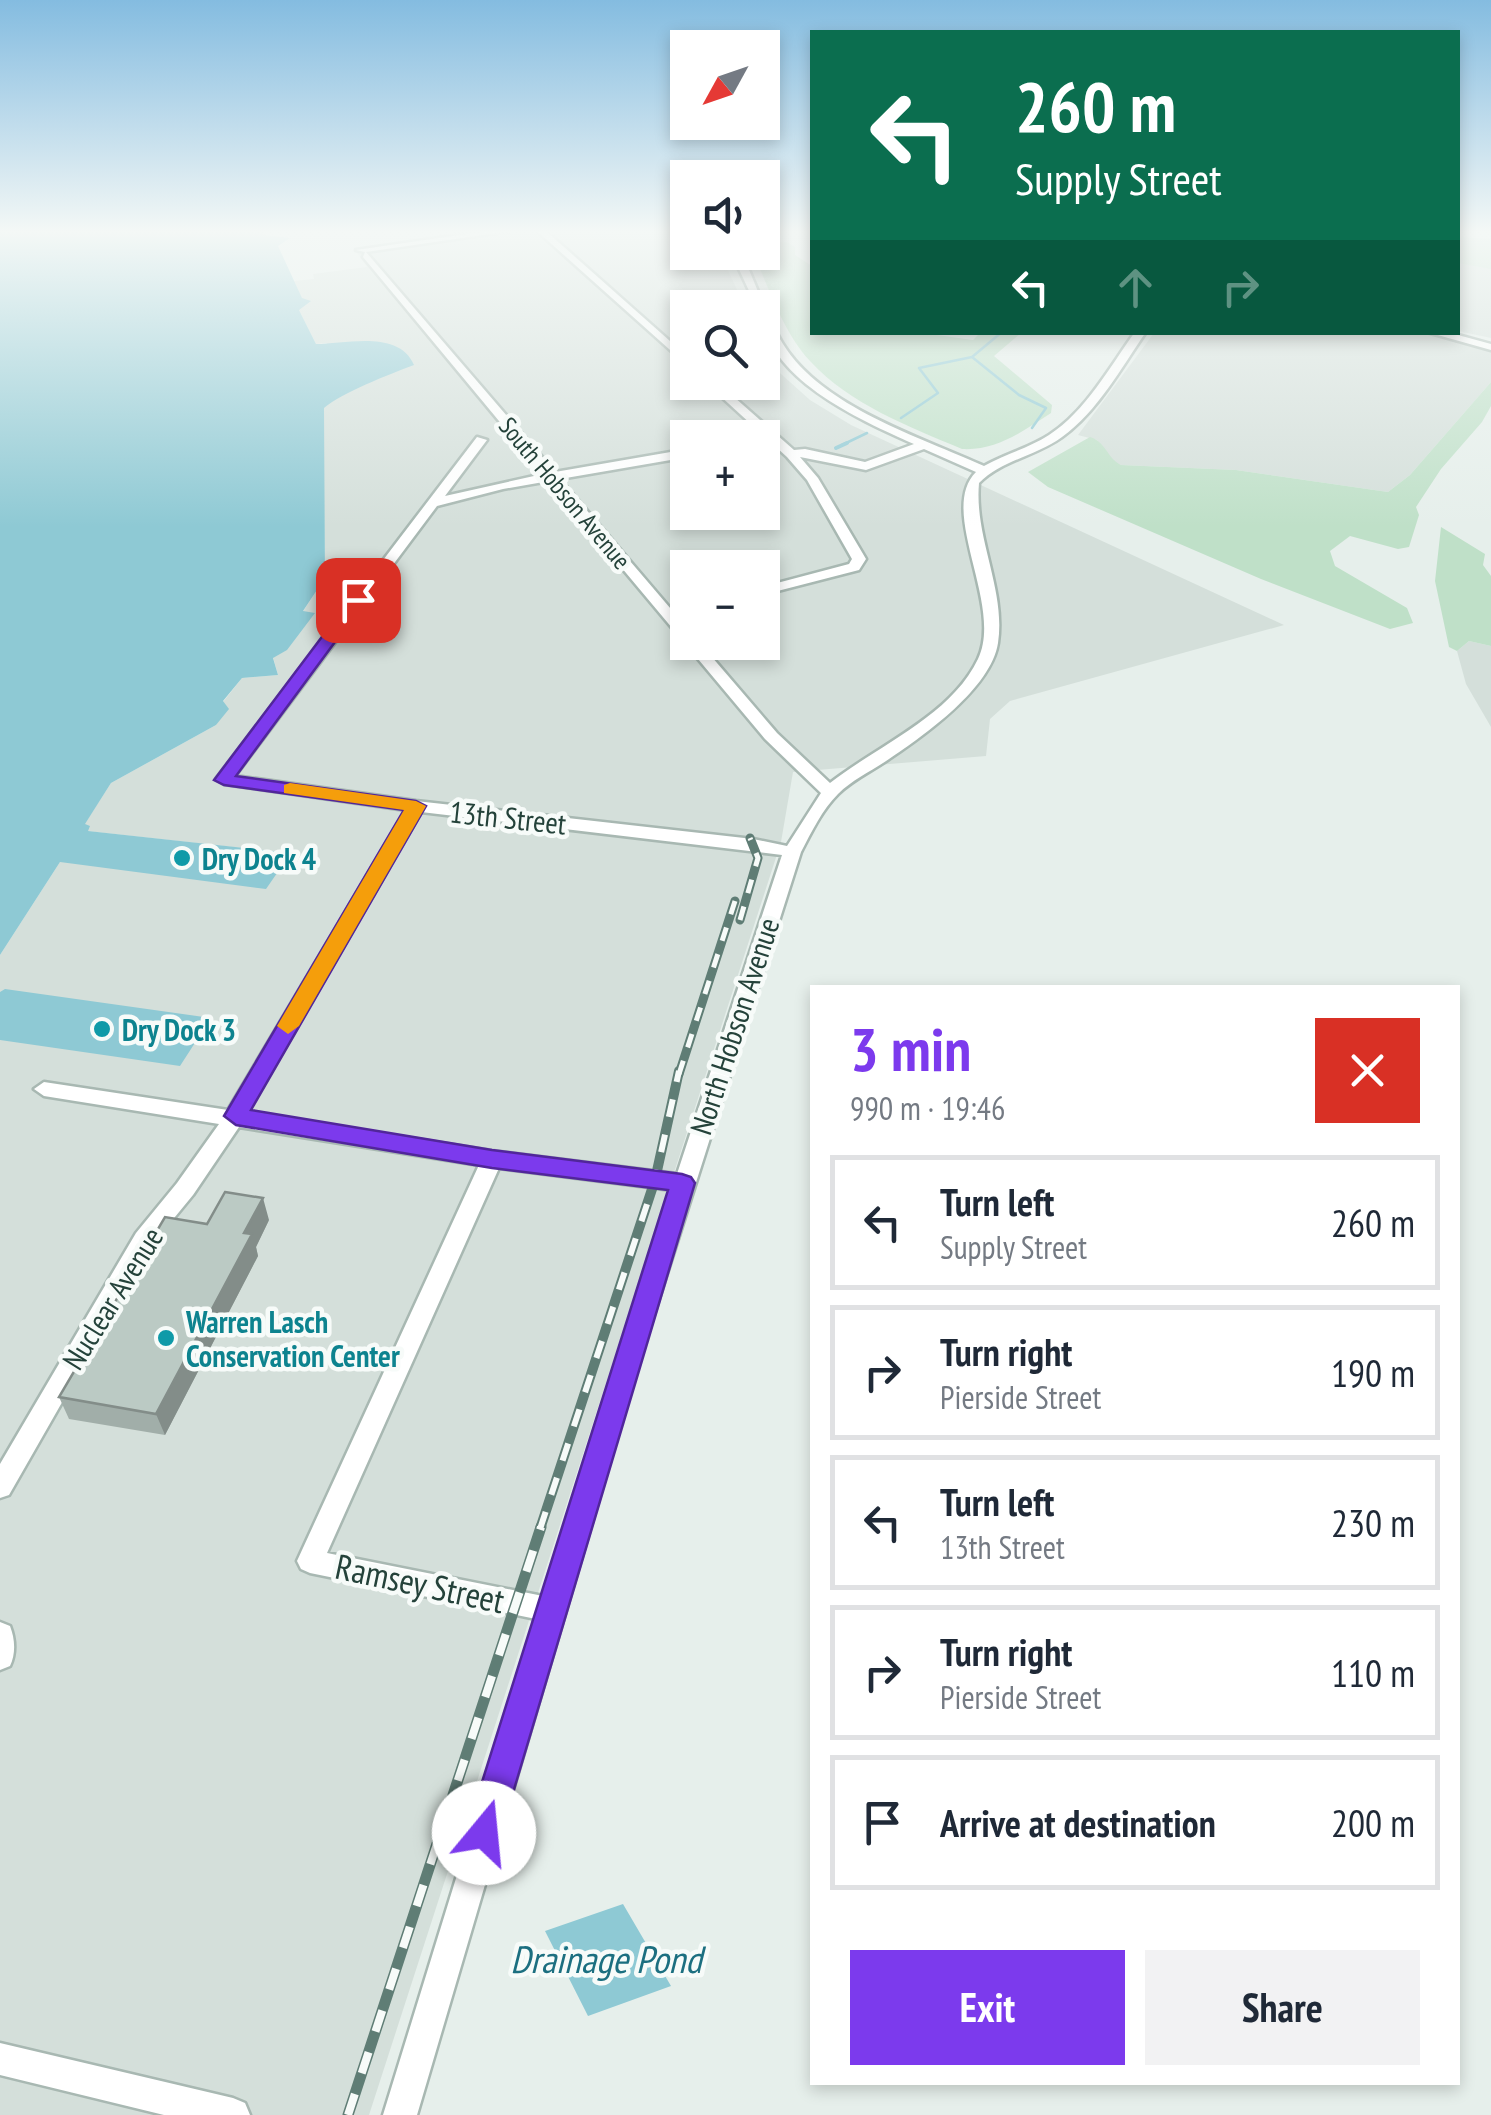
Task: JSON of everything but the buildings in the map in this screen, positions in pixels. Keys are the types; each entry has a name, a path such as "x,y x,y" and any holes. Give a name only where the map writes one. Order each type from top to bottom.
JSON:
{"street":[{"name":"South Hobson Avenue","path":"428,330 670,619"},
{"path":"651,330 670,347"},
{"path":"1460,333 1491,344"},
{"path":"780,347 804,375 856,410 986,471 1042,445 1072,423 1139,335"},
{"path":"1447,335 1491,344"},
{"path":"728,400 747,420"},
{"path":"429,504 481,440"},
{"path":"790,454 805,453 866,466 926,444"},
{"path":"780,448 812,478 858,559 854,567 780,587"},
{"path":"429,504 472,492 670,455"},
{"name":"North Hobson Avenue","path":"400,2115 682,1183 792,852 830,792 892,750 959,694 982,668 991,646 989,607 969,515 973,482 986,471"},
{"name":"13th Street","path":"429,504 224,780 753,844 792,852"},
{"path":"666,614 670,613"},
{"name":"South Hobson Avenue","path":"706,660 772,736 830,792"},
{"name":"Nuclear Avenue","path":"0,1486 144,1239 186,1189 236,1116 416,806"},
{"path":"44,1089 492,1159 682,1183"},
{"name":"Ramsey Street","path":"492,1159 310,1561 551,1610"},
{"path":"0,1634 0,1656"},
{"path":"0,2059 233,2115"}],"shaded area":[{"path":"309,330 670,330 670,400 780,400 780,373 810,400 851,425 1284,625 1010,701 990,719 986,756 793,772 781,842 369,2115 0,2115 0,955 60,862 289,853 87,831 84,825 111,783 216,725 223,702 242,678 278,675 273,657 325,578 324,506 0,475 324,490 324,407 0,356 337,396 327,343 316,344"},
{"path":"1460,330 1491,330 1491,338 1460,331"},
{"path":"1153,335 1433,335 1491,349 1491,382 1410,475 1388,492 1236,470 1121,465 1110,460 1097,440 1078,435"},
{"path":"1469,641 1491,646 1491,727 1466,684 1457,651"}],"green space":[{"path":"788,330 810,330 810,335 937,335 973,340 978,335 1019,335 994,356 1052,405 1051,413 998,443 962,449 862,402 826,376 800,349"},
{"path":"1491,382 1491,406 1482,422 1441,469 1416,507 1419,515 1409,547 1398,549 1350,536 1330,551 1335,566 1407,608 1413,623 1390,629 1261,579 1048,487 1028,472 1090,437 1121,465 1236,470 1388,492 1410,475"},
{"path":"1441,527 1485,554 1483,565 1491,576 1491,646 1469,641 1457,651 1449,647 1435,581"}],"water":[{"path":"0,330 309,330 316,344 370,341 407,354 414,365 354,390 324,408 325,578 303,611 315,613 287,650 273,658 278,675 242,678 223,701 229,709 216,725 111,783 85,824 90,826 88,831 291,853 266,889 60,862 0,955"},
{"name":"Dry Dock 3","path":"5,989 211,1018 180,1066 0,1040 0,992"},
{"name":"Drainage Pond","path":"623,1904 671,1986 588,2016 545,1931"}],"waterway":[{"path":"972,357 998,335"},
{"path":"901,418 938,393 919,368 972,357"},
{"path":"972,357 1019,395 1046,408 1032,428"},
{"path":"842,445 867,433"},
{"path":"836,448 847,443"}],"railway":[{"path":"740,920 758,858 750,838"},
{"path":"679,1074 735,901"},
{"path":"540,1529 655,1180 679,1071"},
{"path":"348,2115 541,1527"}],"slow traffic":[{"path":"288,1026 416,806 290,789"}],"place":[{"name":"Dry Dock 4","path":"182,858"},
{"name":"Dry Dock 3","path":"102,1029"},
{"name":"Warren Lasch Conservation Center","path":"166,1338"}],"route":[{"path":"358,600 224,780 416,806 236,1116 492,1159 682,1183 484,1833"}]}
